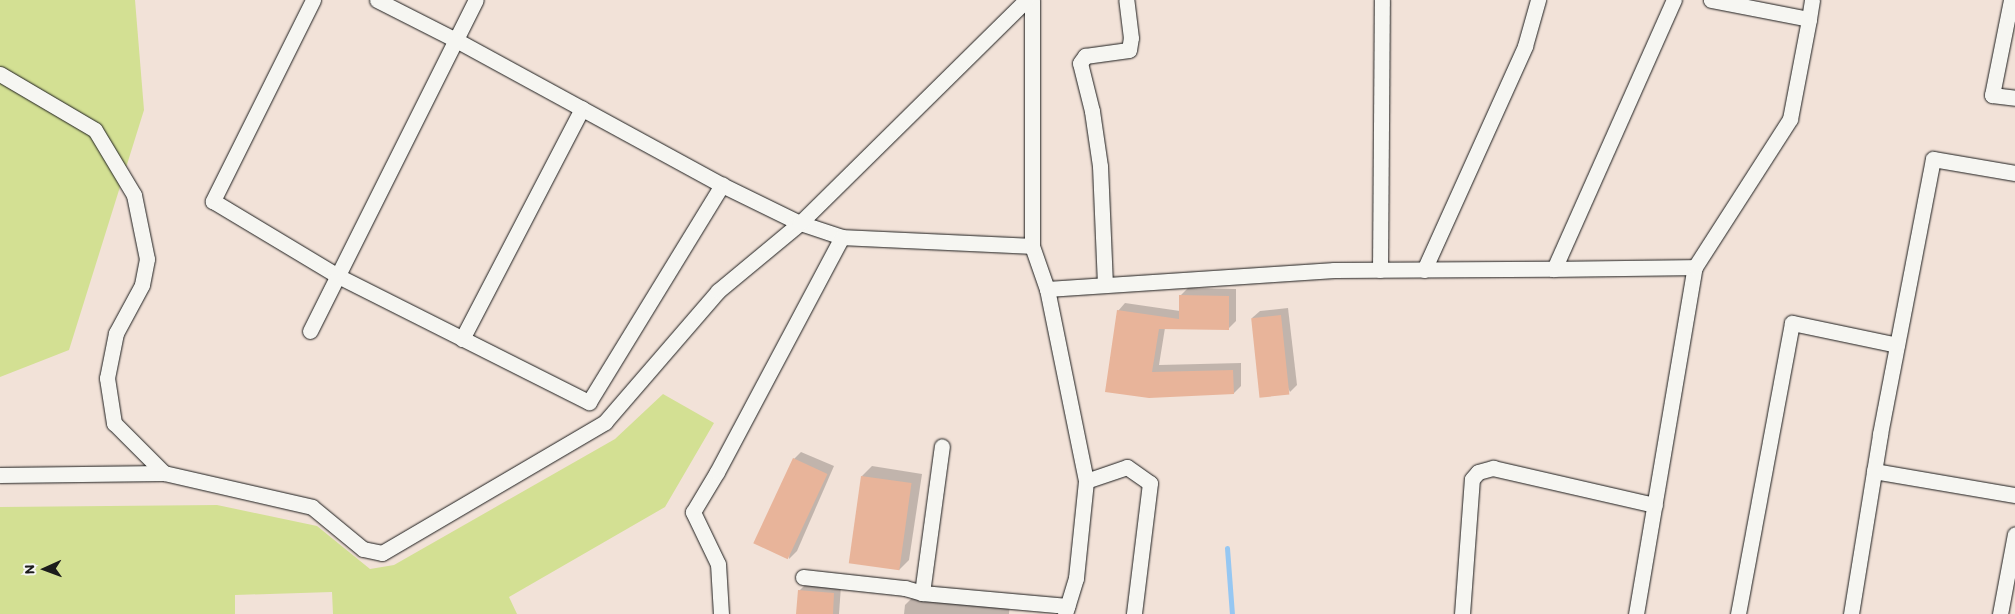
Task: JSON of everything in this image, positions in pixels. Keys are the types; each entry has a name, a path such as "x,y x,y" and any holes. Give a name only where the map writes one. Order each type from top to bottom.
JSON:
{"street":[{"path":"313,0 213,201 338,276 589,402 722,185"},
{"path":"377,0 456,40 722,185 800,224 842,237 1032,246"},
{"path":"310,332 476,0"},
{"path":"0,475 164,473 312,507 363,549 382,553 605,422 718,291 800,224 1026,0"},
{"path":"803,577 905,588 922,593 1066,610 1076,578 1086,481 1047,289 1032,246 1032,0"},
{"path":"1105,285 1100,166 1092,111 1080,63 1085,56 1129,50 1131,38 1126,0"},
{"path":"1380,270 1382,0"},
{"path":"1424,270 1525,46 1538,0"},
{"path":"1554,269 1674,0"},
{"path":"1711,0 1809,19"},
{"path":"1636,614 1695,267 1790,118 1812,0"},
{"path":"2011,0 1992,95 2015,98"},
{"path":"0,74 95,130 134,195 147,259 142,285 116,333 107,378 114,423 164,473"},
{"path":"462,339 582,108"},
{"path":"1851,614 1874,471 1932,159 2015,173"},
{"path":"721,614 718,564 693,512 718,472 842,237"},
{"path":"1047,289 1334,270 1695,267"},
{"path":"1738,614 1792,323 1897,345"},
{"path":"922,593 942,446"},
{"path":"1086,481 1127,467 1150,482 1134,614"},
{"path":"1462,614 1472,478 1478,472 1493,468 1655,505"},
{"path":"1874,471 2015,495"},
{"path":"2000,614 2011,577 2015,534"}],"green space":[{"path":"0,0 135,0 144,110 69,350 0,377"},
{"path":"663,394 714,423 665,507 509,597 517,614 333,614 332,592 235,595 235,614 0,614 0,507 217,505 317,526 370,569 394,565 615,439"}],"building":[{"path":"1179,295 1229,296 1229,330 1159,329 1152,372 1233,370 1234,394 1149,398 1105,392 1117,310 1179,319"},
{"path":"1281,315 1289,395 1260,398 1251,318"},
{"path":"793,458 827,474 788,559 753,543"},
{"path":"861,476 912,483 899,570 849,563"},
{"path":"798,590 834,593 833,614 796,614"}],"waterway":[{"path":"1227,548 1232,614"}]}
